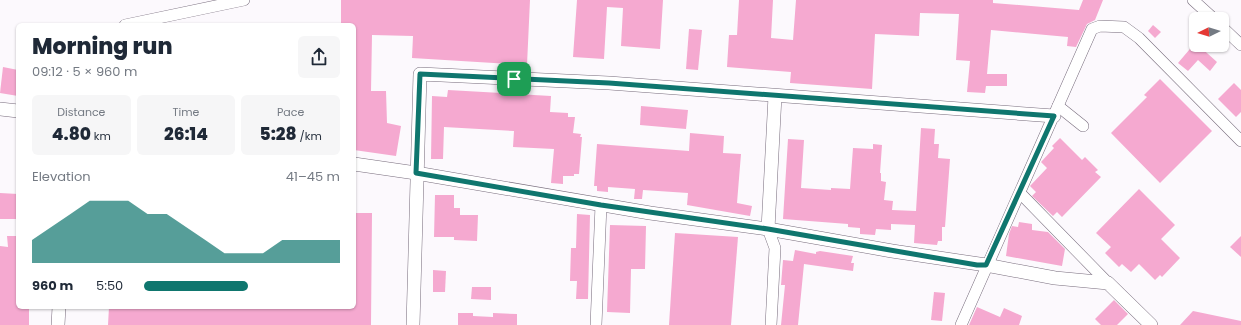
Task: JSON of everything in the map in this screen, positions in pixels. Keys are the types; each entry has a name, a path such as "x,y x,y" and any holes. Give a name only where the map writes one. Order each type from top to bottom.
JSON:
{"street":[{"path":"135,23 244,0"},
{"path":"1193,0 1206,12"},
{"path":"961,325 986,265 1020,193 1092,29 1100,26 1124,27 1139,38 1241,141"},
{"path":"1229,34 1241,45"},
{"path":"413,325 416,173 420,74 609,83 774,96 1056,111 1083,126"},
{"path":"771,325 775,248 768,229 774,96"},
{"path":"0,109 16,111"},
{"path":"356,164 416,173 601,205 768,229 892,251 977,265 986,265 1055,278 1108,283"},
{"path":"1020,193 1151,325"},
{"path":"596,325 601,205"},
{"path":"58,325 59,309"}],"building":[{"path":"341,0 530,0 527,65 412,58 413,36 372,35 371,91 386,91 387,123 401,126 396,156 356,150 356,23 341,23"},
{"path":"577,0 663,0 660,49 621,46 623,8 607,7 604,59 573,57"},
{"path":"739,0 773,0 771,38 793,40 796,0 993,0 993,3 1079,10 1083,0 1103,0 1095,20 1087,24 1076,47 1067,46 1068,37 991,30 987,74 1007,74 1007,86 986,86 985,93 967,92 970,61 956,60 959,14 920,13 919,36 875,34 872,89 790,83 791,72 727,67 729,35 737,35"},
{"path":"1153,25 1161,32 1155,38 1148,31"},
{"path":"689,29 702,30 698,70 686,69"},
{"path":"1189,50 1189,52 1206,52 1217,62 1210,71 1198,60 1188,71 1178,63"},
{"path":"3,67 16,70 16,96 0,93"},
{"path":"1160,79 1212,131 1160,183 1111,133 1147,97 1144,95"},
{"path":"1234,83 1241,90 1241,112 1236,117 1218,99"},
{"path":"448,90 551,96 550,112 568,113 568,117 575,117 573,133 581,134 580,137 582,137 579,174 574,174 574,176 563,176 563,184 551,183 554,149 513,147 514,131 444,127 443,159 431,159 432,96 447,97"},
{"path":"641,106 688,110 686,129 640,125"},
{"path":"921,128 935,129 934,144 939,144 938,158 950,159 945,227 942,227 942,241 938,241 937,245 914,243 915,225 891,224 891,230 876,229 875,235 860,234 860,228 848,227 848,224 783,219 788,139 804,140 801,188 831,190 831,188 850,189 853,148 873,149 873,144 882,145 880,173 881,181 886,182 884,200 893,201 892,210 916,211"},
{"path":"690,133 724,136 723,153 741,154 737,203 752,206 750,216 687,205 688,193 643,190 642,199 634,199 635,189 608,187 608,192 597,191 597,186 594,186 597,144 689,151"},
{"path":"1060,138 1082,160 1085,157 1098,170 1095,172 1101,177 1062,217 1057,212 1053,216 1032,196 1036,192 1030,186 1047,168 1041,162 1054,148 1052,146"},
{"path":"1139,189 1175,225 1161,239 1180,258 1162,277 1160,275 1155,280 1139,264 1131,272 1122,264 1119,267 1105,253 1111,247 1096,233"},
{"path":"0,193 16,194 16,219 0,219"},
{"path":"435,195 454,195 454,208 460,208 460,215 478,215 477,241 454,240 454,237 434,237"},
{"path":"356,213 372,213 371,325 108,325 109,309 356,309"},
{"path":"577,214 590,215 588,299 576,299 577,281 570,281 571,248 576,248"},
{"path":"1019,222 1032,224 1032,230 1048,232 1065,249 1062,266 1006,256 1009,234 1012,226 1018,227"},
{"path":"610,225 646,226 645,269 631,269 630,313 607,312"},
{"path":"675,233 738,237 731,325 669,325"},
{"path":"7,236 16,236 16,309 29,309 29,325 0,325 0,246 8,247"},
{"path":"1241,236 1241,257 1230,247"},
{"path":"795,250 816,254 816,252 820,251 853,256 851,263 854,263 853,271 804,264 798,325 781,325 785,285 781,285 783,260 793,261"},
{"path":"433,270 446,271 445,292 433,292"},
{"path":"472,287 491,287 491,300 471,299"},
{"path":"934,292 945,293 942,321 931,320"},
{"path":"1114,300 1128,314 1117,325 1101,325 1095,319"},
{"path":"977,307 1000,317 1004,308 1022,316 1019,325 969,325"},
{"path":"1193,311 1241,321 1241,325 1180,325"},
{"path":"458,313 473,313 473,316 493,317 493,313 517,314 517,325 458,325"}],"route":[{"path":"420,74 514,79 609,83 1054,116 986,265 977,265 768,229 650,213 416,173 420,74"}]}
